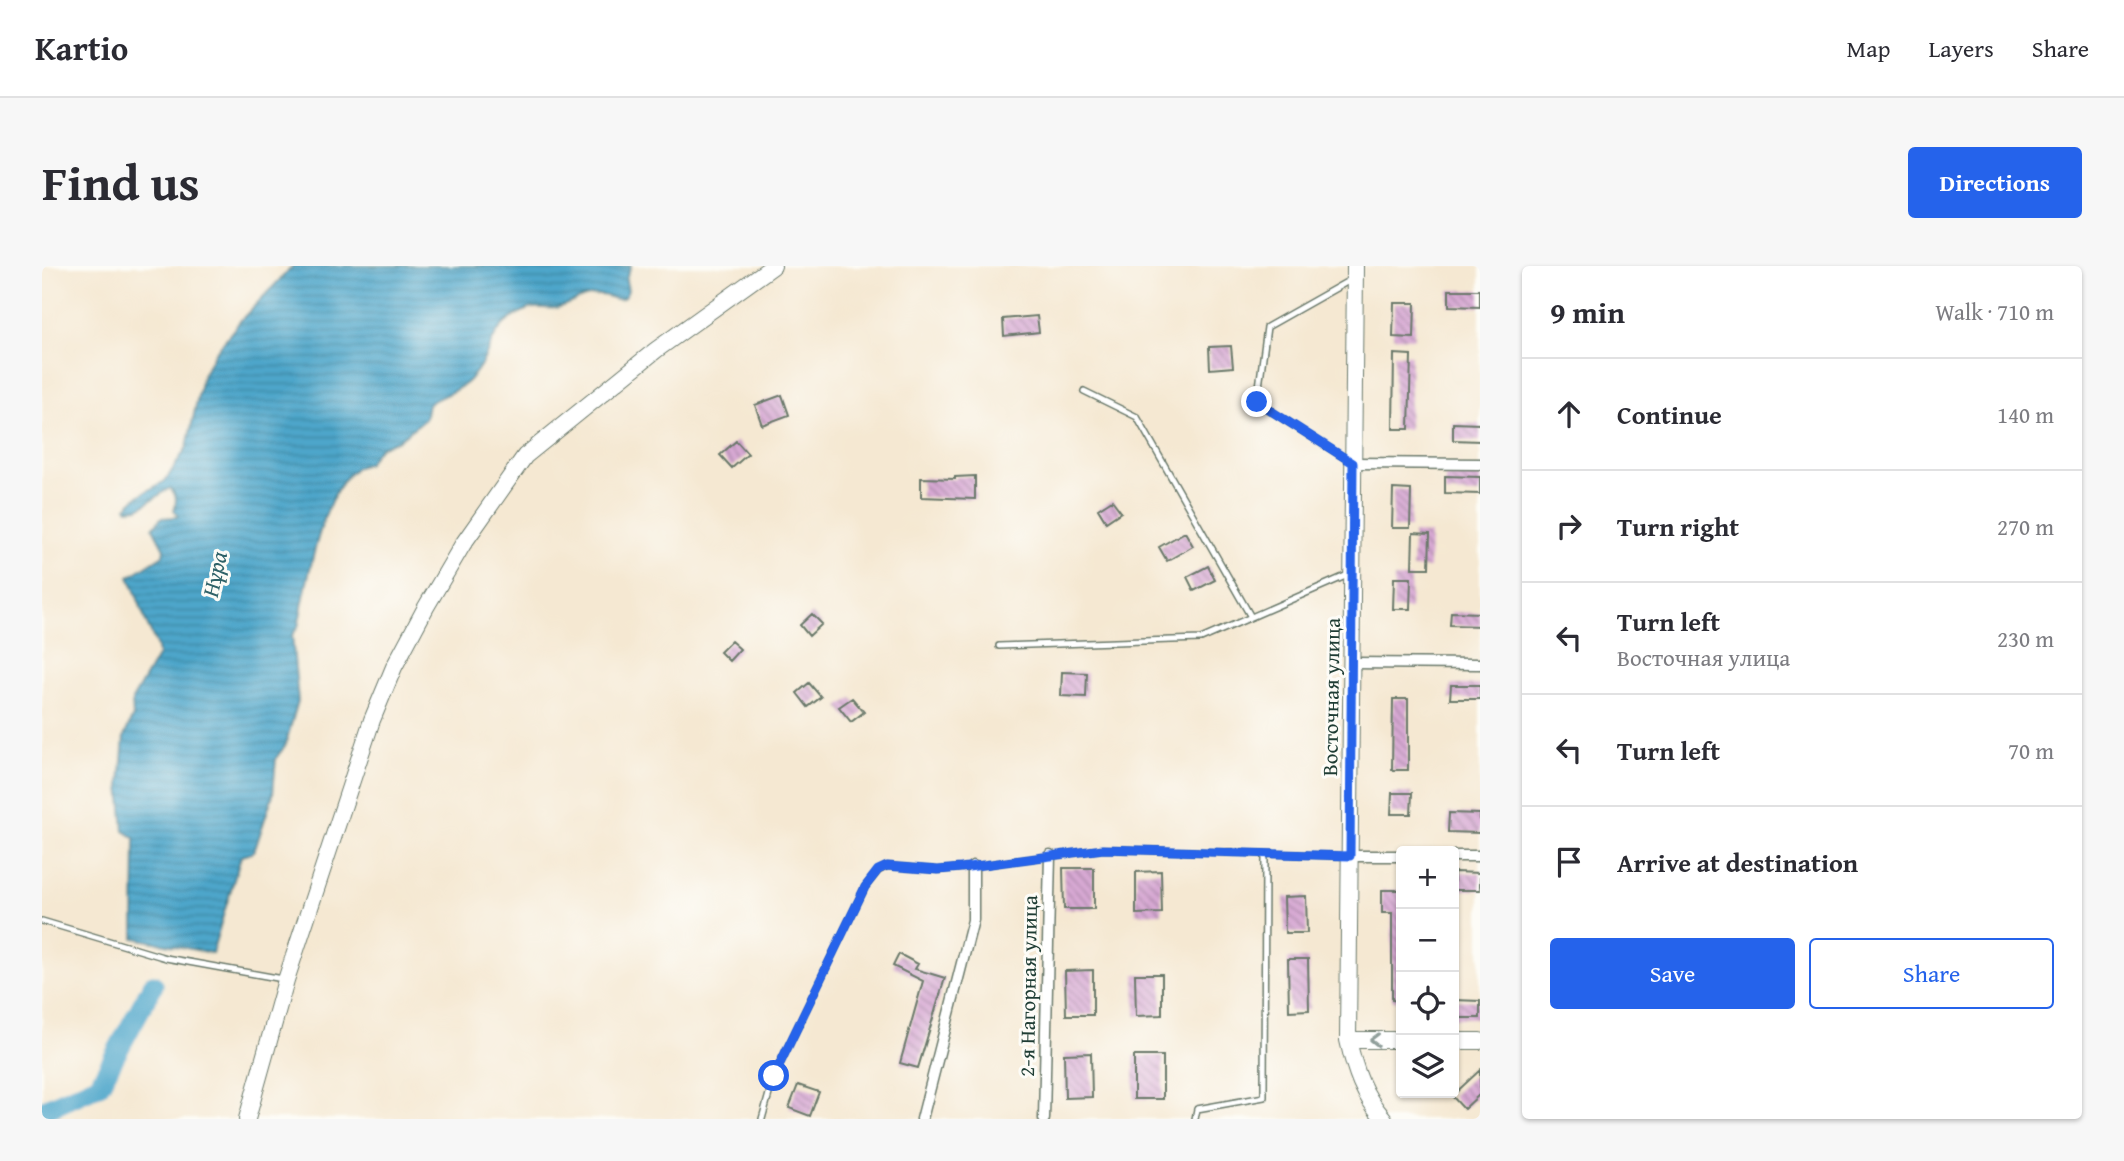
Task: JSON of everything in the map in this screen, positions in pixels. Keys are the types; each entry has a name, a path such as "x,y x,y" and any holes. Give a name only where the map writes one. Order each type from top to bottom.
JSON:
{"street":[{"path":"247,1119 286,980 372,720 394,667 463,544 525,456 656,350 774,266"},
{"name":"Восточная улица","path":"1355,272 1349,1040 1360,1084 1371,1104 1384,1119"},
{"path":"1353,463 1480,464"},
{"path":"1352,663 1480,664"},
{"name":"2-я Нагорная улица","path":"1044,1119 1050,855"},
{"path":"1350,856 1396,856"},
{"path":"1459,856 1480,856"},
{"path":"922,1119 973,920 974,866"},
{"path":"1349,1040 1396,1040"},
{"path":"1459,1041 1480,1041"}],"lane":[{"path":"1353,463 1257,402 1267,327 1355,272"},
{"path":"1084,391 1137,416 1251,617"},
{"path":"999,646 1201,639 1353,572"},
{"path":"762,1119 774,1076 865,887 878,870 887,866 938,870 1103,849 1350,856"},
{"path":"1195,1119 1197,1109 1264,1097 1265,853"},
{"path":"42,921 166,958 286,980"}],"water":[{"path":"293,266 631,266 626,279 627,292 622,298 595,295 555,308 531,308 513,317 497,333 484,359 469,380 460,388 428,404 425,419 398,440 380,447 367,464 352,471 339,487 319,534 298,627 292,635 298,701 285,746 276,758 273,794 256,846 252,853 241,856 212,953 134,938 135,838 124,831 120,784 124,737 133,716 132,700 158,655 129,577 163,555 164,549 153,528 161,518 178,515 174,510 175,496 170,488 139,508 126,507 138,496 165,481 187,447 202,377 214,354 241,320"}],"building":[{"path":"1449,290 1480,290 1480,307 1449,306"},
{"path":"1394,303 1415,303 1414,338 1393,337"},
{"path":"1037,316 1039,332 1004,336 1003,319"},
{"path":"1231,346 1233,367 1210,369 1209,347"},
{"path":"1394,354 1411,355 1409,429 1393,429"},
{"path":"782,395 789,415 762,425 755,405"},
{"path":"1453,423 1480,424 1480,441 1453,440"},
{"path":"736,441 748,454 732,468 720,455"},
{"path":"975,476 975,499 921,497 921,478 955,479"},
{"path":"1445,476 1480,477 1480,494 1445,493"},
{"path":"1393,489 1411,490 1410,528 1392,528"},
{"path":"1112,500 1121,512 1106,522 1098,509"},
{"path":"1185,532 1193,546 1167,561 1159,547"},
{"path":"1413,533 1430,534 1429,568 1412,568"},
{"path":"1208,566 1215,580 1194,591 1187,577"},
{"path":"1394,578 1411,578 1410,609 1393,609"},
{"path":"1451,612 1480,613 1480,626 1450,625"},
{"path":"812,614 822,624 809,636 800,625"},
{"path":"731,641 740,649 729,661 720,652"},
{"path":"1062,672 1087,673 1086,697 1061,696"},
{"path":"809,683 821,697 808,707 797,693"},
{"path":"1451,685 1480,685 1480,699 1450,699"},
{"path":"852,698 864,712 851,722 839,707"},
{"path":"1393,699 1408,699 1408,770 1392,770"},
{"path":"1392,793 1412,793 1411,814 1391,814"},
{"path":"1449,813 1480,814 1480,833 1448,832"},
{"path":"1063,868 1094,868 1094,909 1064,909"},
{"path":"1161,871 1162,913 1136,914 1136,872"},
{"path":"1459,872 1480,873 1480,890 1459,890"},
{"path":"1382,890 1396,890 1396,1000 1392,1000 1392,913 1382,913"},
{"path":"1306,896 1307,933 1285,933 1284,897"},
{"path":"899,954 918,964 915,969 945,978 918,1068 900,1063 923,981 893,966"},
{"path":"1288,959 1308,959 1309,1010 1289,1011"},
{"path":"1093,970 1093,1015 1066,1015 1065,971"},
{"path":"1135,974 1162,974 1162,1015 1136,1016"},
{"path":"1459,1000 1480,1001 1480,1018 1459,1018"},
{"path":"1091,1053 1092,1097 1065,1098 1064,1054"},
{"path":"1134,1056 1163,1056 1163,1099 1134,1099"},
{"path":"1480,1070 1480,1094 1464,1109 1454,1098 1459,1098 1459,1090"},
{"path":"798,1085 819,1092 810,1116 789,1108"}],"waterway":[{"name":"Нұра","path":"42,1111 99,1085 153,985"}],"route":[{"path":"774,1076 865,887 878,870 887,866 938,870 1103,849 1350,856 1353,463 1257,402"}]}
